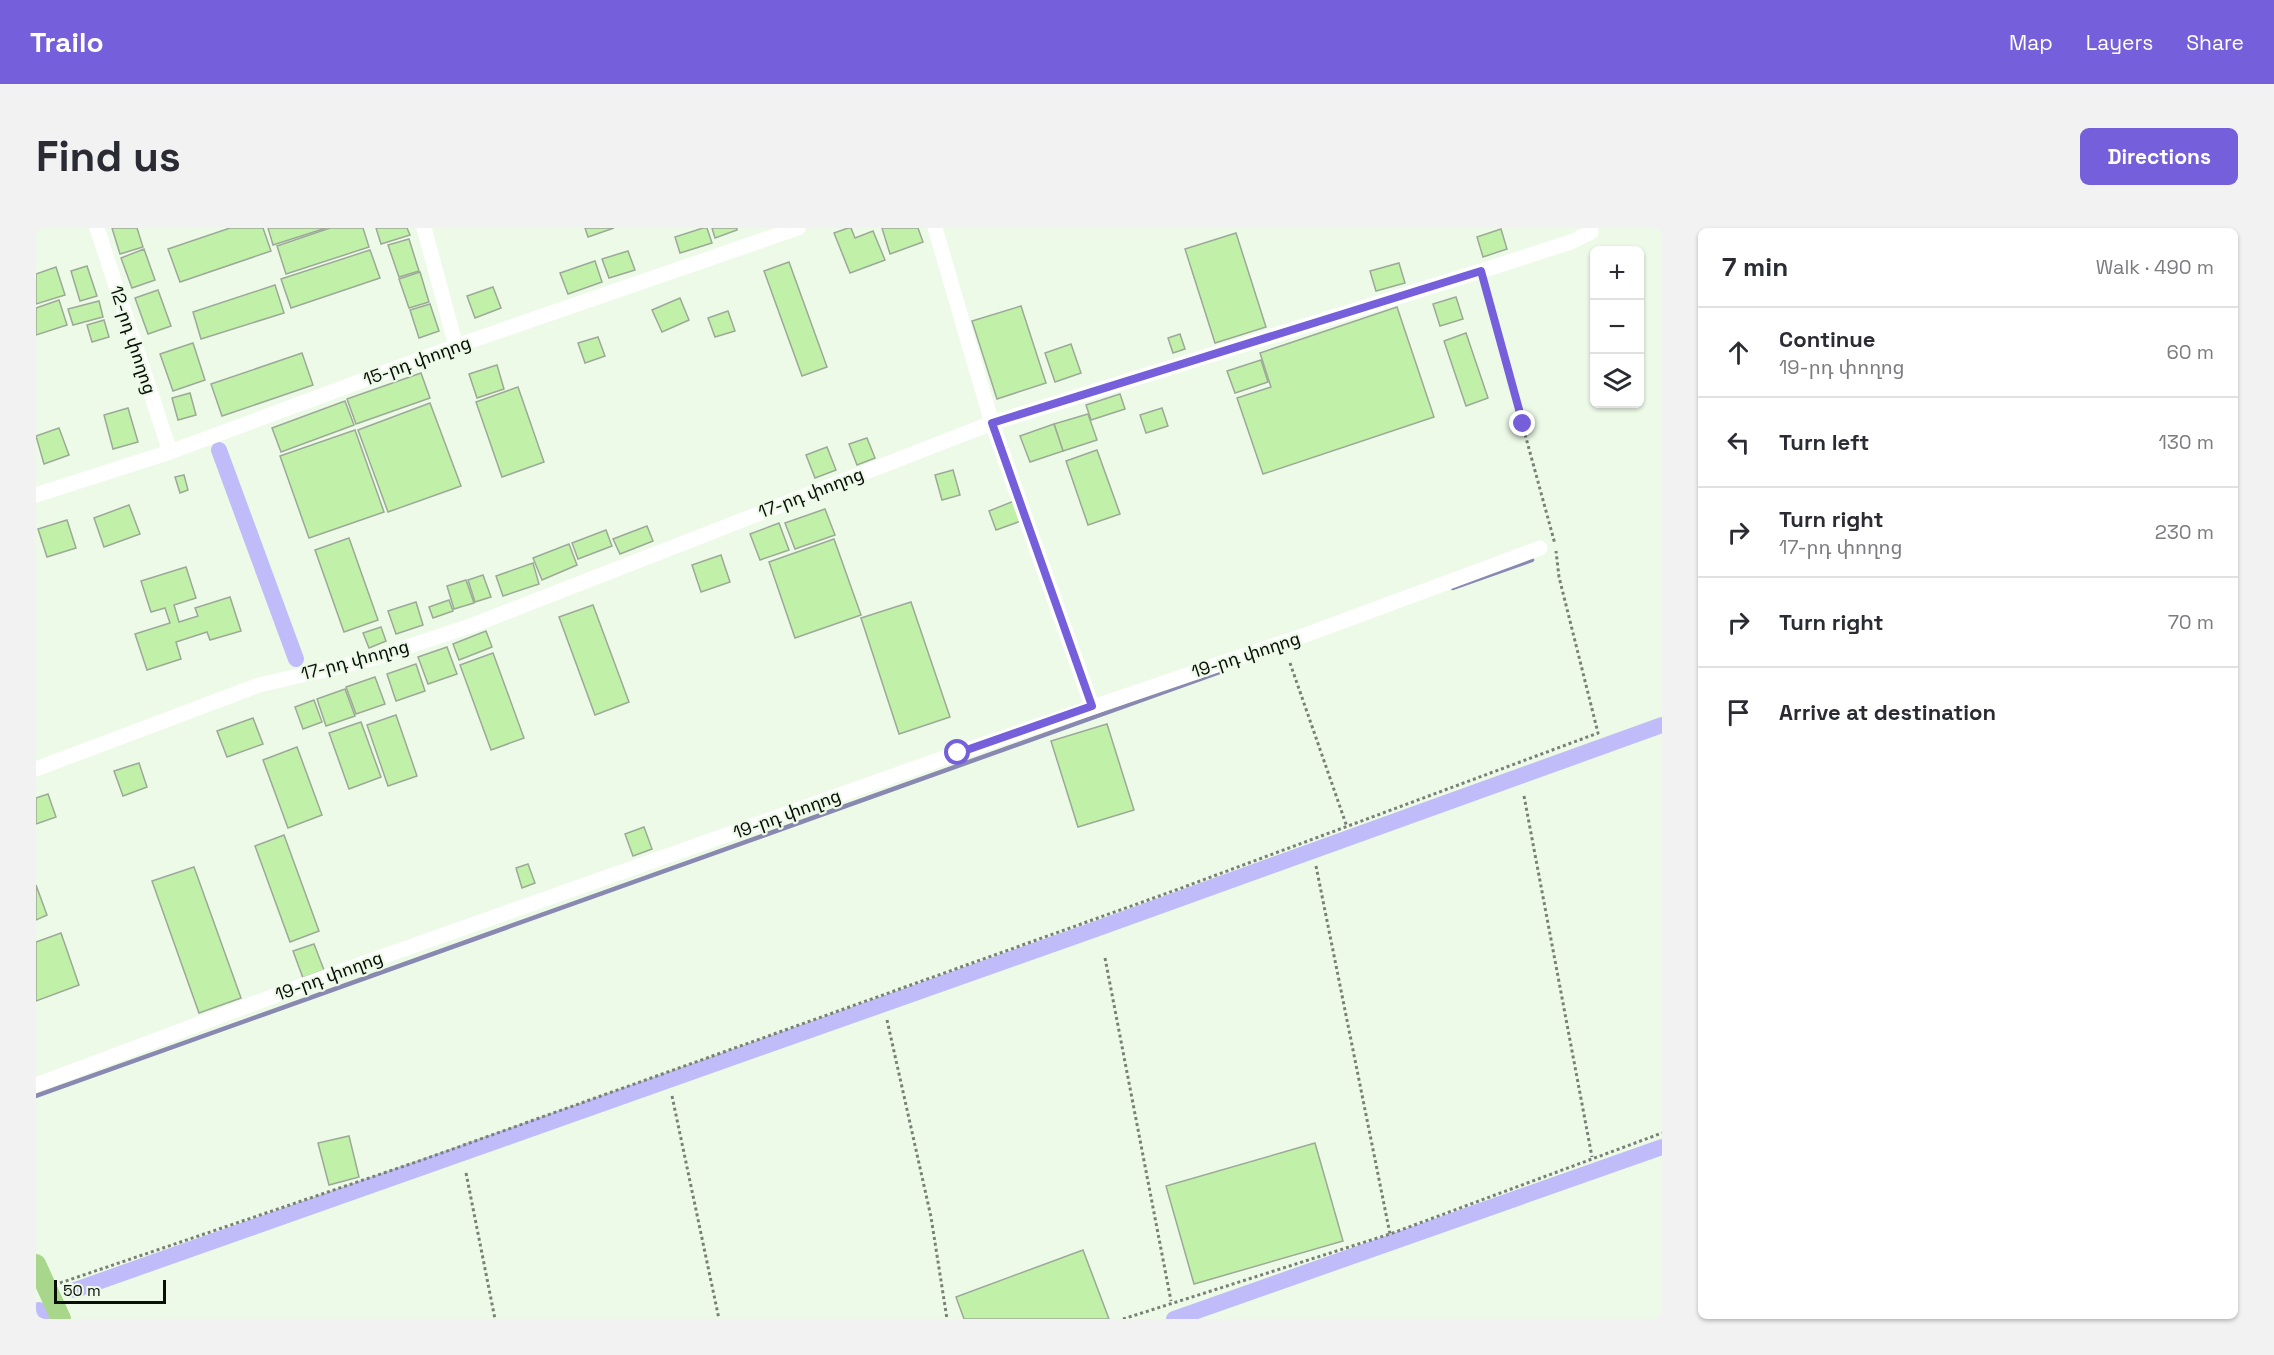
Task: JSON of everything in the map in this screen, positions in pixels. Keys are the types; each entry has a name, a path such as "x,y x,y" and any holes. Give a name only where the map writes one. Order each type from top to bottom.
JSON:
{"main road":[{"path":"36,1264 61,1319"}],"street":[{"name":"12-րդ փողոց","path":"97,228 170,452"},
{"path":"424,228 456,346"},
{"name":"15-րդ փողոց","path":"36,495 170,452 456,346 798,228"},
{"path":"935,228 992,423 1092,706"},
{"name":"17-րդ փողոց","path":"36,769 259,685 368,660 473,625 992,423 1481,271 1571,242 1591,230"},
{"name":"19-րդ փողոց","path":"36,1084 326,977 1092,706 1311,633 1540,548"}],"path":[{"path":"46,1287 422,1160 1347,828 1598,733 1559,577 1554,540 1481,271"},
{"path":"1290,663 1347,828"},
{"path":"1524,796 1592,1157"},
{"path":"1316,866 1390,1234"},
{"path":"1105,958 1171,1301"},
{"path":"887,1020 931,1217 947,1319"},
{"path":"672,1096 718,1319"},
{"path":"1123,1319 1171,1301 1390,1234 1592,1157 1662,1133"},
{"path":"466,1173 495,1319"}],"building":[{"path":"112,228 137,228 143,247 120,254"},
{"path":"230,228 263,228 271,251 180,282 168,249"},
{"path":"268,228 326,228 273,245"},
{"path":"330,228 363,228 369,247 286,274 277,246"},
{"path":"376,228 407,228 410,235 381,244"},
{"path":"585,228 614,228 588,237"},
{"path":"707,228 712,243 680,253 675,237"},
{"path":"712,228 737,228 737,230 715,238"},
{"path":"851,228 855,238 873,231 885,260 850,273 834,233"},
{"path":"882,228 918,228 923,242 890,254"},
{"path":"1501,229 1507,249 1483,257 1477,237"},
{"path":"1236,233 1266,327 1215,343 1185,249"},
{"path":"409,239 419,271 399,277 388,245"},
{"path":"144,249 155,280 132,288 121,258"},
{"path":"370,250 380,278 291,308 281,279"},
{"path":"628,251 635,270 609,278 602,259"},
{"path":"595,261 602,282 568,294 560,273"},
{"path":"789,262 827,367 802,376 764,271"},
{"path":"1399,263 1405,283 1376,291 1370,271"},
{"path":"87,266 97,296 80,301 71,271"},
{"path":"56,267 65,295 36,304 36,274"},
{"path":"420,272 429,302 409,308 399,279"},
{"path":"275,285 284,313 201,339 193,312"},
{"path":"493,287 501,308 475,318 467,296"},
{"path":"158,290 171,326 148,334 135,298"},
{"path":"1456,297 1463,319 1440,326 1433,304"},
{"path":"680,298 689,320 662,332 652,310"},
{"path":"59,300 67,325 36,335 36,308"},
{"path":"99,301 103,317 73,325 68,309"},
{"path":"430,304 439,331 419,338 410,310"},
{"path":"1021,306 1046,383 997,399 972,321"},
{"path":"1397,307 1434,417 1263,474 1237,398 1271,387 1260,353"},
{"path":"728,311 735,331 715,337 708,318"},
{"path":"104,320 109,337 92,342 87,325"},
{"path":"1466,333 1488,398 1466,406 1444,341"},
{"path":"1180,334 1185,349 1173,353 1168,338"},
{"path":"598,337 605,356 585,363 578,343"},
{"path":"193,343 205,380 173,391 160,354"},
{"path":"1071,344 1081,373 1055,382 1045,353"},
{"path":"302,353 313,385 222,416 211,384"},
{"path":"1261,360 1268,382 1235,393 1227,371"},
{"path":"497,365 504,389 477,398 469,374"},
{"path":"421,373 430,398 356,424 347,399"},
{"path":"518,387 544,462 502,477 476,402"},
{"path":"190,393 196,415 178,420 172,398"},
{"path":"1120,394 1125,409 1091,420 1086,405"},
{"path":"345,401 354,425 281,452 272,428"},
{"path":"430,403 461,486 388,512 358,430"},
{"path":"128,408 138,442 113,449 104,415"},
{"path":"1162,408 1168,426 1146,433 1140,415"},
{"path":"1088,414 1097,440 1063,451 1054,424"},
{"path":"1054,424 1063,451 1030,462 1020,436"},
{"path":"59,428 69,455 44,464 36,436"},
{"path":"355,430 384,512 309,538 280,456"},
{"path":"867,438 875,458 857,465 849,444"},
{"path":"827,447 836,470 815,478 806,455"},
{"path":"1097,450 1120,514 1088,525 1066,461"},
{"path":"953,470 960,495 942,500 935,475"},
{"path":"184,475 188,490 180,493 175,477"},
{"path":"1014,501 1021,521 996,530 989,511"},
{"path":"129,505 140,534 104,547 94,518"},
{"path":"825,509 835,535 795,549 785,523"},
{"path":"67,520 76,548 47,557 38,529"},
{"path":"779,523 789,550 760,560 750,534"},
{"path":"647,526 653,541 620,554 613,539"},
{"path":"606,530 612,546 578,559 572,543"},
{"path":"349,538 378,620 344,632 315,550"},
{"path":"834,539 861,615 795,638 769,562"},
{"path":"569,544 577,565 542,580 533,558"},
{"path":"721,555 730,582 701,592 692,565"},
{"path":"533,563 539,584 503,596 496,576"},
{"path":"186,567 196,598 174,605 179,622 198,616 195,608 230,597 241,631 210,640 207,632 176,642 181,659 147,670 135,634 170,623 165,608 151,612 141,581"},
{"path":"483,575 491,597 475,602 468,580"},
{"path":"466,580 474,603 454,609 447,586"},
{"path":"449,600 453,611 433,618 429,607"},
{"path":"416,602 423,625 396,634 388,611"},
{"path":"911,602 950,717 899,734 861,618"},
{"path":"593,605 629,702 595,715 559,617"},
{"path":"381,627 386,641 369,648 363,633"},
{"path":"486,631 492,647 459,660 453,644"},
{"path":"447,647 457,674 428,684 418,657"},
{"path":"493,653 524,738 491,750 460,665"},
{"path":"416,664 425,691 396,701 387,674"},
{"path":"375,677 385,704 356,714 346,687"},
{"path":"345,689 355,716 326,726 317,699"},
{"path":"314,700 322,722 303,729 295,707"},
{"path":"396,715 417,776 388,786 367,725"},
{"path":"253,718 263,744 227,757 217,731"},
{"path":"361,722 381,777 349,789 329,733"},
{"path":"1107,724 1134,810 1078,827 1051,741"},
{"path":"297,747 322,815 288,828 263,760"},
{"path":"139,763 147,787 123,796 114,771"},
{"path":"48,794 56,817 36,824 36,798"},
{"path":"644,827 652,849 633,856 625,834"},
{"path":"284,835 319,931 290,942 255,846"},
{"path":"528,864 535,883 522,888 516,868"},
{"path":"194,867 241,998 199,1013 152,881"},
{"path":"36,885 47,915 36,920"},
{"path":"61,933 79,985 36,1001 36,942"},
{"path":"314,944 324,970 303,978 293,951"},
{"path":"349,1136 359,1177 329,1185 318,1143"},
{"path":"1315,1143 1343,1241 1194,1284 1166,1186"},
{"path":"1083,1250 1109,1319 964,1319 956,1297"}],"waterway":[{"path":"219,450 296,659"},
{"path":"1453,588 1532,560"},
{"path":"36,1096 1220,672"},
{"path":"75,1290 1096,929 1662,725"},
{"path":"1174,1319 1662,1147"},
{"path":"36,1311 39,1310 43,1319"}],"route":[{"path":"958,753 1092,706 992,423 1481,271 1523,424"}]}
